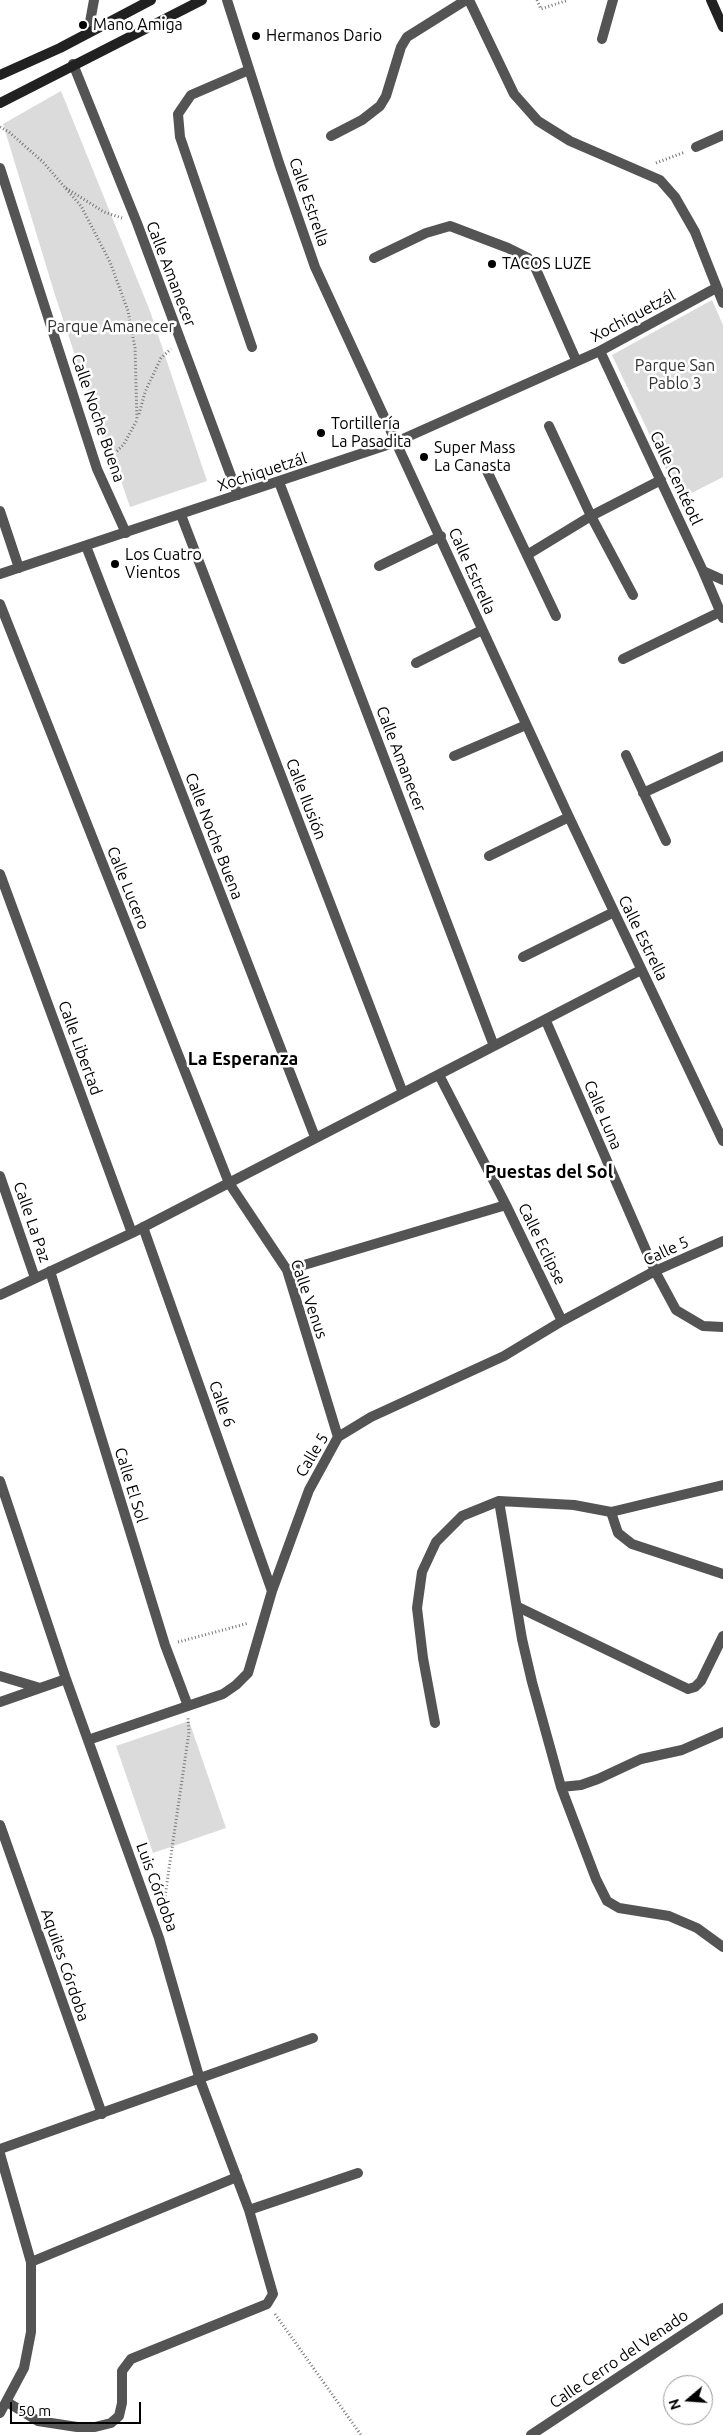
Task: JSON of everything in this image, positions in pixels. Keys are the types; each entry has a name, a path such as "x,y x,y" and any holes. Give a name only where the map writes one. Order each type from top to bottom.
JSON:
{"main road":[{"path":"0,75 152,0"},
{"path":"0,102 202,0"},
{"path":"711,0 723,26"}],"street":[{"path":"88,33 94,0"},
{"name":"Calle Estrella","path":"227,0 279,163 316,266 441,536 482,630 723,1141"},
{"path":"331,136 362,120 380,106 386,96 401,47 407,38 468,0 514,94 538,121 570,141 660,180 675,197 695,232 723,303"},
{"path":"602,39 613,0"},
{"name":"Calle Amanecer","path":"73,64 137,224 238,495"},
{"path":"249,70 191,95 178,114 180,137 252,347"},
{"path":"696,147 723,135"},
{"name":"Calle Noche Buena","path":"0,168 97,470 126,533"},
{"path":"374,258 426,233 450,226 528,258 535,267 576,360"},
{"name":"Xochiquetzál","path":"0,574 396,442 576,360 600,351 716,288"},
{"name":"Calle Centéotl","path":"600,351 722,615"},
{"path":"549,426 591,516 633,595"},
{"path":"487,471 556,616"},
{"path":"527,555 591,516 661,480"},
{"name":"Calle Amanecer","path":"279,482 494,1046"},
{"path":"0,511 19,568"},
{"name":"Calle Ilusión","path":"181,515 403,1093"},
{"path":"379,566 441,536"},
{"name":"Calle Noche Buena","path":"86,546 314,1137"},
{"path":"703,571 723,580"},
{"name":"Calle Lucero","path":"0,604 229,1183"},
{"path":"623,659 722,615"},
{"path":"416,663 482,630"},
{"path":"454,756 526,724"},
{"path":"626,755 666,841"},
{"path":"643,793 723,756"},
{"path":"489,856 569,817"},
{"name":"Calle Libertad","path":"0,874 132,1233"},
{"path":"523,958 614,912"},
{"path":"0,1295 132,1233 314,1137 546,1021 641,970"},
{"name":"Calle Luna","path":"546,1021 655,1271 676,1310 703,1326 723,1327"},
{"name":"Calle Eclipse","path":"440,1075 562,1320"},
{"name":"Calle La Paz","path":"0,1176 36,1278"},
{"name":"Calle Venus","path":"229,1183 287,1270 338,1437"},
{"path":"287,1270 506,1205"},
{"name":"Calle 6","path":"143,1227 272,1591"},
{"name":"Calle 5","path":"88,1740 223,1694 248,1673 272,1591 309,1490 338,1437 371,1417 504,1356 562,1320 655,1271 723,1242"},
{"name":"Calle El Sol","path":"50,1271 165,1645 188,1706"},
{"name":"Luis Córdoba","path":"0,1481 66,1679 159,1938 200,2080 249,2210 271,2280 273,2294 267,2304"},
{"path":"435,1723 423,1658 417,1608 422,1572 436,1542 462,1516 482,1506 499,1502 574,1505 611,1512 723,1485"},
{"path":"499,1502 522,1639 532,1682 561,1787 596,1879 607,1901 619,1908 669,1916 697,1928 723,1947"},
{"path":"611,1512 618,1533 632,1544 723,1574"},
{"path":"518,1607 688,1688 695,1687 701,1681 723,1636"},
{"path":"0,1676 40,1688"},
{"path":"0,1702 66,1679"},
{"path":"561,1787 598,1779 641,1759 682,1750 723,1732"},
{"name":"Aquiles Córdoba","path":"0,1825 102,2114"},
{"path":"0,2149 200,2080 313,2038"},
{"path":"0,2154 32,2262 31,2332 24,2368 0,2413"},
{"path":"249,2210 358,2173"},
{"path":"32,2262 237,2178"},
{"path":"7,2402 38,2421 77,2427 95,2427 111,2423 118,2416 122,2403 122,2371 131,2359 267,2304"},
{"name":"Calle Cerro del Venado","path":"531,2435 723,2308"}],"path":[{"path":"537,0 541,9 568,0"},
{"path":"0,128 9,132 42,162 81,206 110,262 128,310 135,348 137,420"},
{"path":"639,170 696,147"},
{"path":"63,185 104,212 137,224"},
{"path":"97,470 124,444 137,420 145,392 161,358 180,340"},
{"path":"165,1645 264,1619"},
{"path":"159,1938 189,1732 188,1706"},
{"path":"267,2304 361,2435"}],"green space":[{"name":"Parque Amanecer","path":"61,91 150,311 207,481 130,507 114,460 110,461 55,295 3,124"},
{"name":"Parque San Pablo 3","path":"712,300 723,325 723,477 680,499 612,355"},
{"path":"189,1721 226,1828 153,1853 116,1746"}],"place":[{"name":"Mano Amiga","path":"83,25"},
{"name":"Hermanos Dario","path":"256,36"},
{"name":"TACOS LUZE","path":"492,264"},
{"name":"Tortillería La Pasadita","path":"321,433"},
{"name":"Super Mass La Canasta","path":"424,457"},
{"name":"Los Cuatro Vientos","path":"115,564"}],"district":[{"name":"La Esperanza","path":"243,1059"},
{"name":"Puestas del Sol","path":"549,1172"}]}
